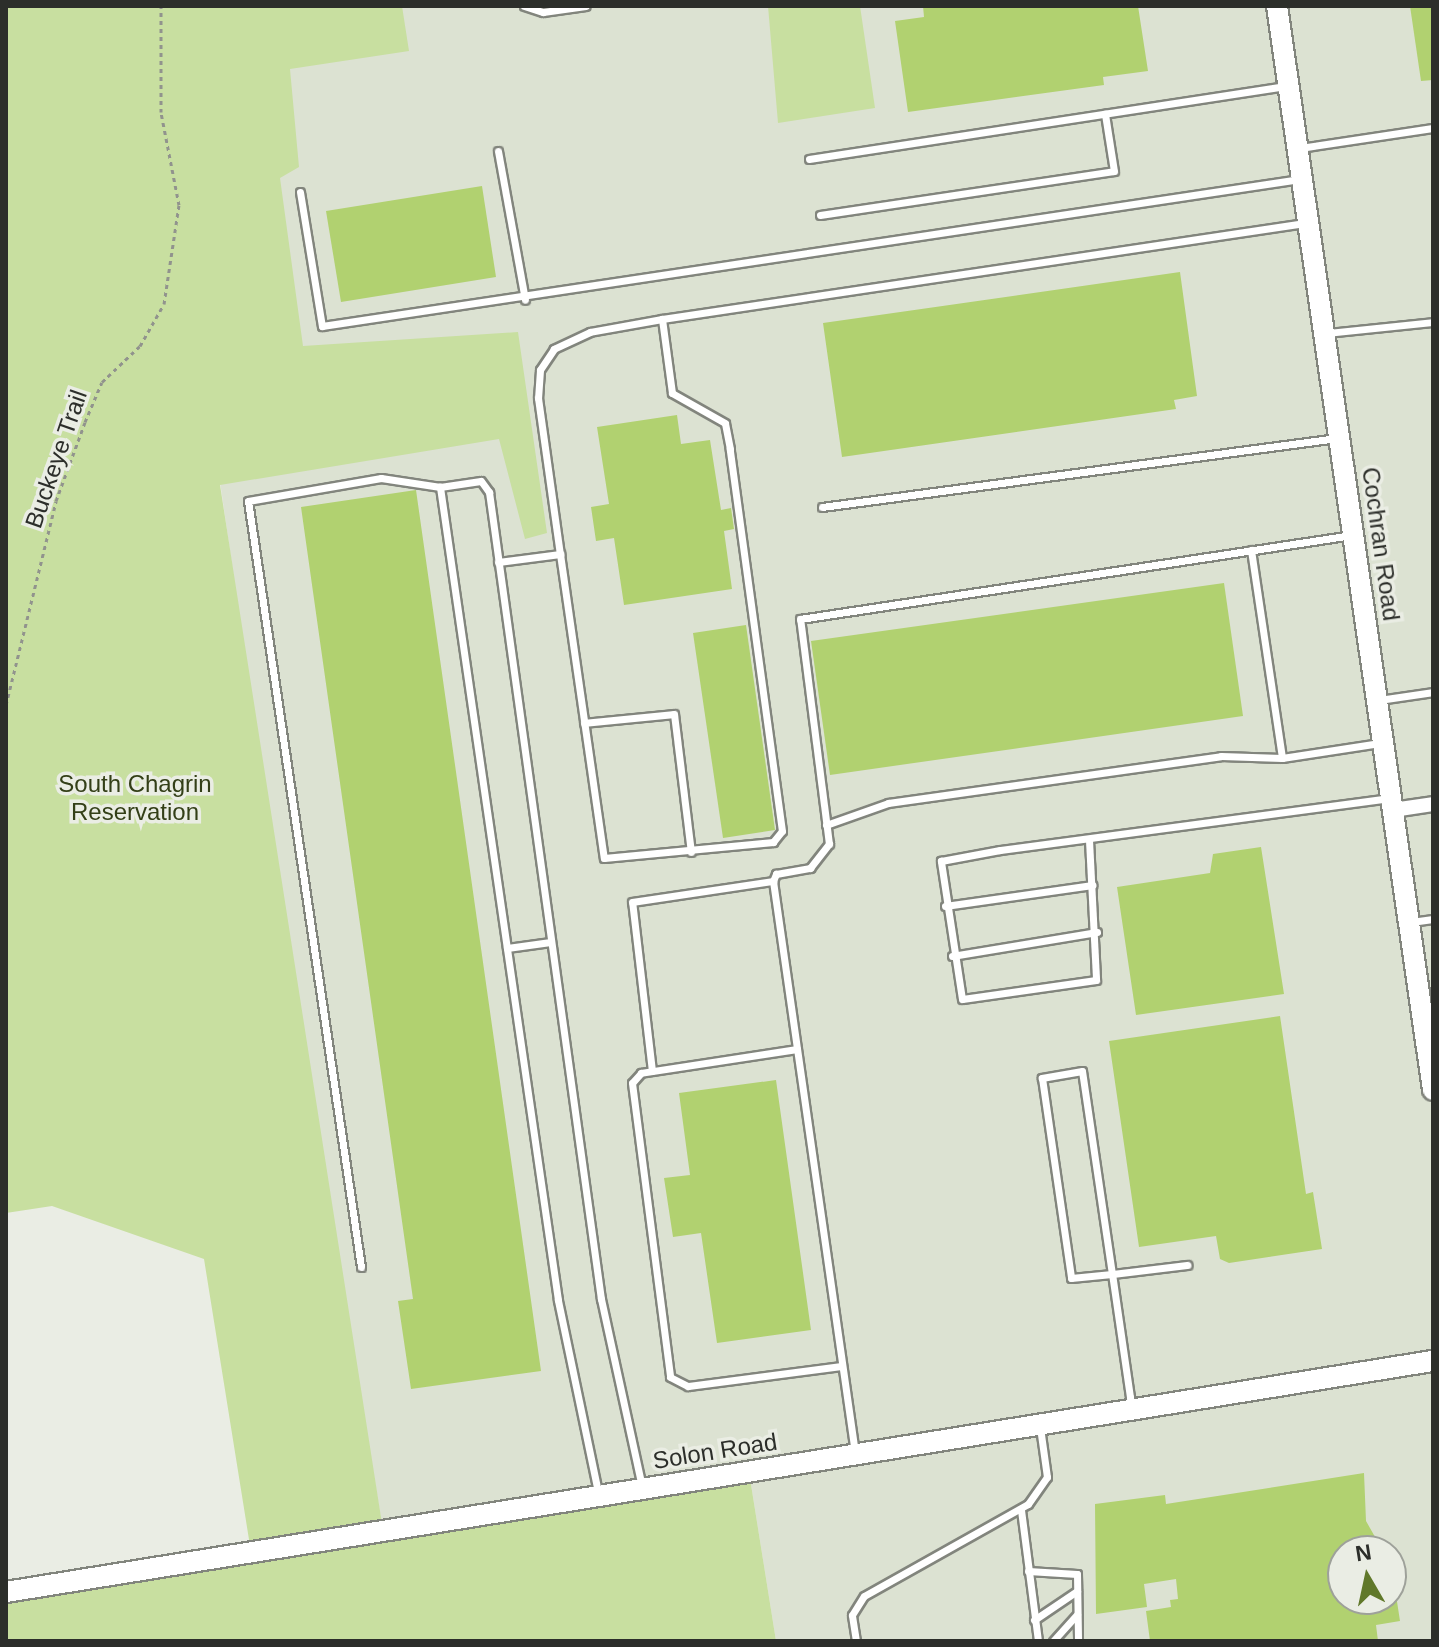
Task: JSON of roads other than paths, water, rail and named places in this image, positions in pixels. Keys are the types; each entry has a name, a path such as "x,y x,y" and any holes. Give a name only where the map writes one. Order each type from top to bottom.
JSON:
{"street":[{"name":"Cochran Road","path":"1277,6 1409,923 1430,1039 1433,1088"},
{"path":"1392,804 1433,804"},
{"name":"Solon Road","path":"6,1592 1433,1361"}],"lane":[{"path":"524,6 543,12 586,6"},
{"path":"809,159 1289,86"},
{"path":"820,215 1114,171 1105,114"},
{"path":"1298,148 1433,128"},
{"path":"498,151 525,300"},
{"path":"300,192 322,326 525,300 1302,179"},
{"path":"662,319 672,393 725,423 782,831 773,842 691,852 683,847 604,858 538,398 540,370 554,349 590,332 662,319 1309,222"},
{"path":"1325,333 1433,322"},
{"path":"822,507 1339,438"},
{"path":"361,1267 248,501 381,478 440,487 481,481 489,492 601,1299 642,1489"},
{"path":"440,487 558,1300 599,1496"},
{"path":"652,1071 632,902 773,881 821,860 829,844 800,619 1353,535"},
{"path":"1251,550 1282,758"},
{"path":"498,562 560,554"},
{"path":"1377,700 1433,692"},
{"path":"584,723 674,714 691,852"},
{"path":"826,825 888,803 1221,756 1282,758 1383,743"},
{"path":"1089,840 1097,932 1096,980 1071,988 962,999 952,956 941,861 1089,840 1392,804"},
{"path":"773,881 855,1455"},
{"path":"945,906 1093,885"},
{"path":"1409,923 1433,919"},
{"path":"952,956 1097,932"},
{"path":"507,948 551,942"},
{"path":"797,1049 652,1071 632,1083 670,1377 688,1386 842,1366"},
{"path":"1132,1410 1112,1274 1082,1071 1042,1078 1071,1278 1112,1274 1187,1265"},
{"path":"856,1641 852,1615 864,1596 1021,1510 1047,1477 1040,1426"},
{"path":"1021,1510 1038,1641"},
{"path":"1028,1571 1077,1574 1078,1641"},
{"path":"1034,1620 1077,1591"},
{"path":"1053,1641 1077,1614"}],"park label":[{"name":"South Chagrin Reservation","path":"135,798"}]}
